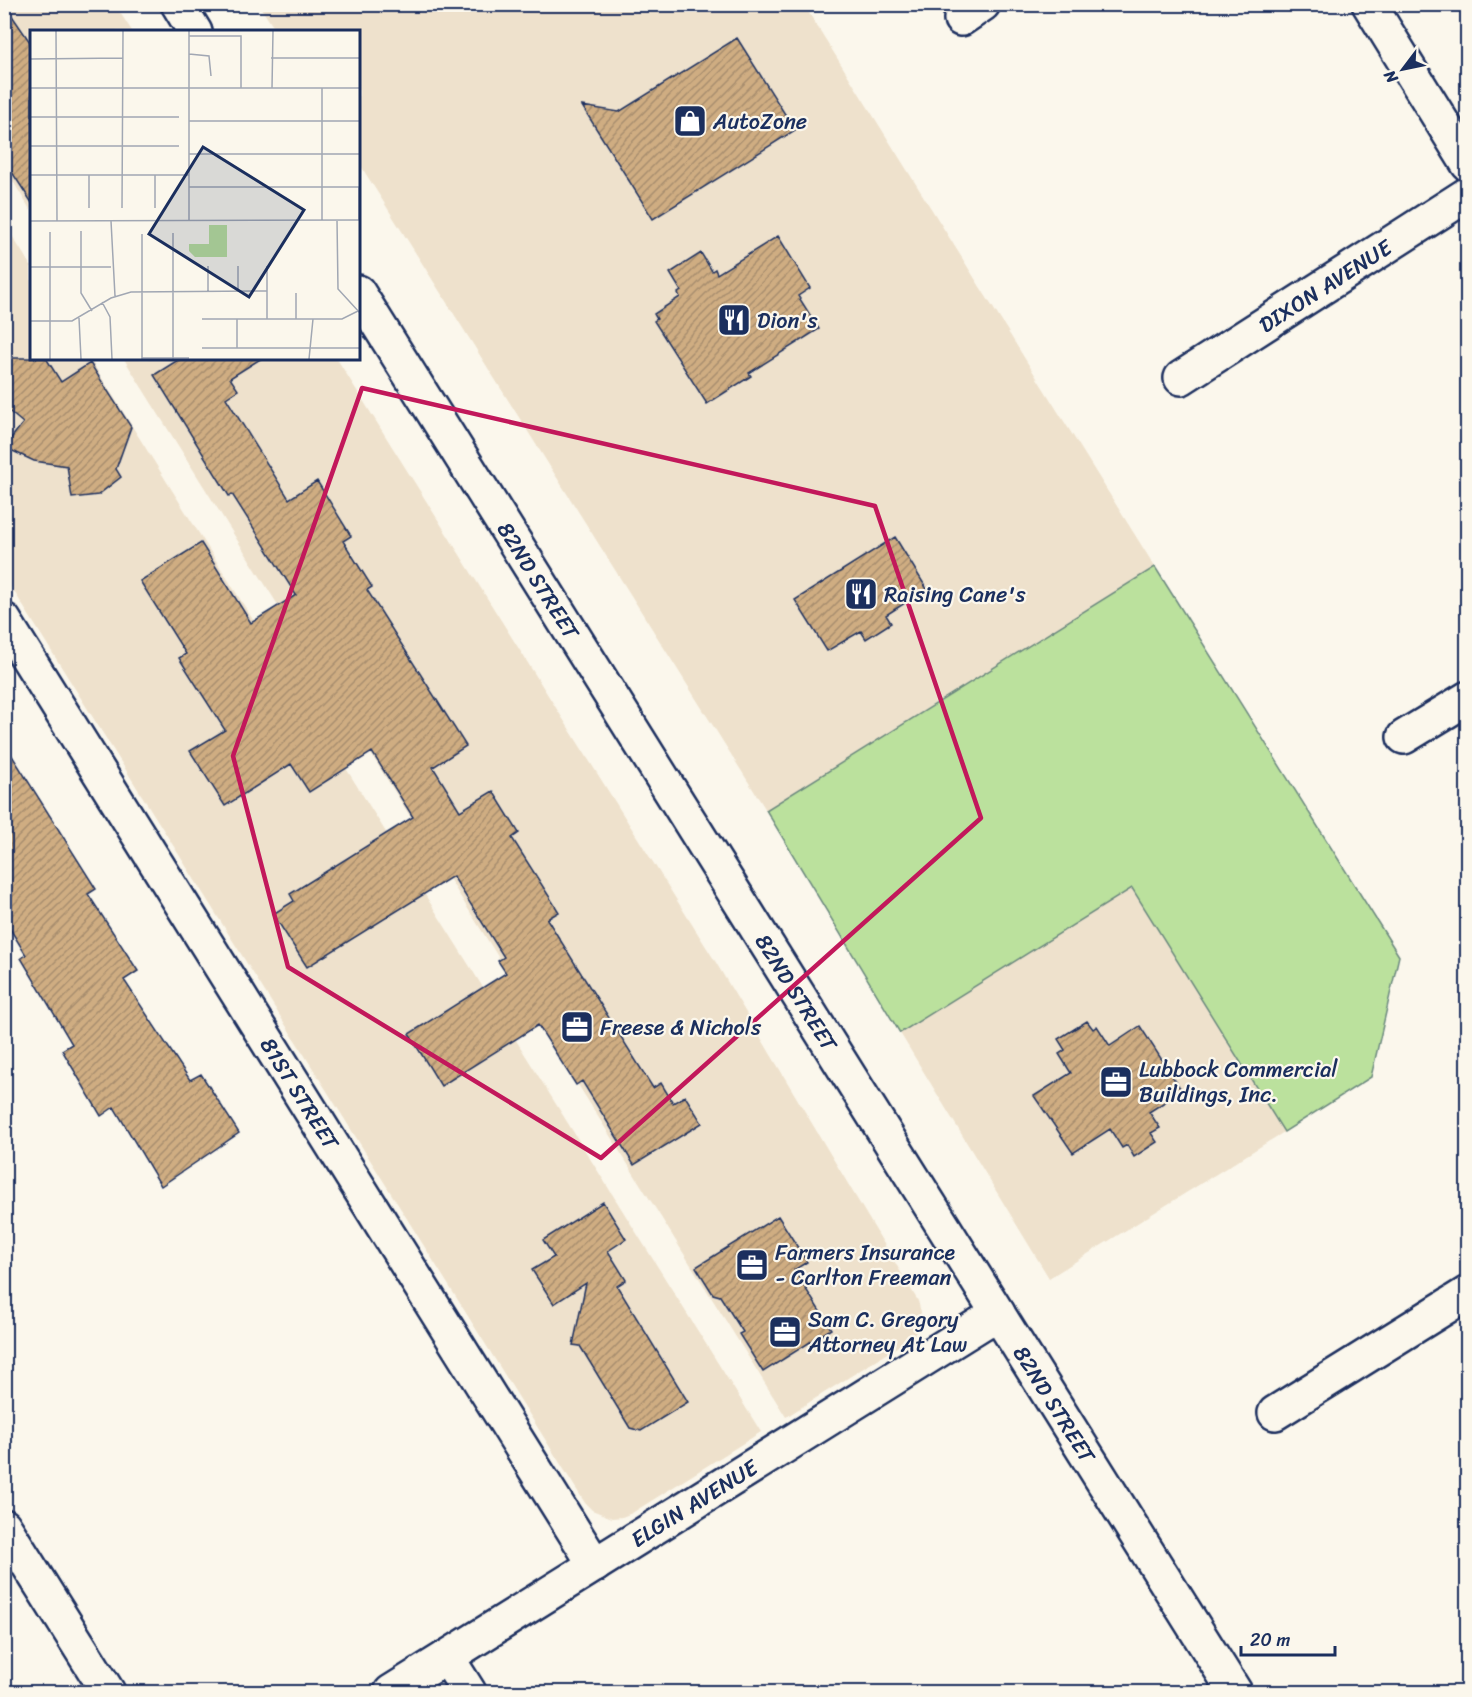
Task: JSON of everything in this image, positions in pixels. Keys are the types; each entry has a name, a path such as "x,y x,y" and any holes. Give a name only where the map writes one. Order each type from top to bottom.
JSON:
{"street":[{"path":"178,4 194,30"},
{"path":"1369,4 1467,164"},
{"name":"DIXON AVENUE","path":"1181,378 1467,194"},
{"name":"82ND STREET","path":"360,295 1235,1692"},
{"name":"81ST STREET","path":"4,620 595,1564"},
{"path":"1404,737 1467,698"},
{"path":"1275,1413 1467,1293"},
{"name":"ELGIN AVENUE","path":"390,1692 998,1313"},
{"path":"4,1526 108,1692"},
{"path":"447,1657 470,1692"}],"highlighted area":[{"path":"362,388 875,506 981,818 601,1158 288,967 233,756"}],"shaded area":[{"path":"5,5 115,5 131,30 30,30 30,209 5,168"},
{"path":"259,5 804,5 1155,567 766,810 360,165 360,30 275,30"},
{"path":"4,223 30,264 30,360 91,360 761,1432 632,1513 612,1518 592,1510 585,1503 5,577"},
{"path":"125,360 338,360 715,961 918,1301 921,1312 916,1332 908,1340 786,1417"},
{"path":"1132,888 1284,1132 1049,1278 900,1033"}],"green space":[{"path":"1155,567 1399,956 1371,1077 1284,1132 1132,888 900,1033 766,810"}],"building":[{"path":"4,4 30,42 30,200 4,160"},
{"name":"AutoZone","path":"737,38 795,130 653,219 582,106 619,112"},
{"name":"Dion's","path":"778,236 810,288 798,296 819,329 749,373 751,376 707,404 654,321 657,319 654,314 680,297 678,293 681,291 670,273 701,253 712,271 715,269 717,274"},
{"path":"4,358 47,360 61,382 90,363 131,427 116,469 121,477 98,495 72,498 67,466 34,461 4,447 23,423 4,407"},
{"path":"178,360 259,360 230,378 238,390 226,398 289,499 317,481 351,536 343,541 372,587 367,590 466,746 433,767 460,811 493,791 519,833 512,838 559,912 547,919 653,1088 661,1083 673,1103 685,1096 702,1123 634,1165 582,1081 576,1085 538,1025 441,1086 409,1034 506,973 498,961 504,957 453,876 307,967 273,914 294,901 290,894 413,817 372,752 309,792 291,764 225,806 190,751 225,730 179,658 186,654 140,581 201,543 251,623 296,595 232,494 229,496 154,375"},
{"name":"Raising Cane's","path":"895,537 927,589 886,615 891,623 866,639 861,631 827,651 795,600"},
{"path":"4,743 96,889 88,894 138,971 124,980 190,1080 201,1074 239,1133 161,1186 114,1107 101,1116 62,1050 72,1044 21,958 26,955 4,919"},
{"name":"Lubbock Commercial Buildings, Inc.","path":"1087,1021 1093,1029 1097,1026 1110,1046 1140,1026 1182,1091 1149,1112 1160,1128 1151,1133 1157,1142 1134,1157 1127,1145 1122,1148 1110,1129 1073,1153 1034,1096 1071,1073 1059,1054 1065,1050 1058,1039"},
{"path":"603,1202 626,1239 608,1251 626,1280 617,1286 688,1402 641,1431 630,1428 580,1346 573,1345 586,1283 554,1304 532,1270 554,1257 543,1240"},
{"path":"778,1216 807,1262 794,1270 831,1329 763,1372 739,1334 743,1332 720,1296 713,1294 696,1267"}],"place":[{"name":"AutoZone","path":"690,121"},
{"name":"Dion's","path":"734,320"},
{"name":"Raising Cane's","path":"861,594"},
{"name":"Freese & Nichols","path":"577,1027"},
{"name":"Lubbock Commercial Buildings, Inc.","path":"1116,1082"},
{"name":"Farmers Insurance - Carlton Freeman","path":"752,1265"},
{"name":"Sam C. Gregory Attorney At Law","path":"785,1332"}]}
